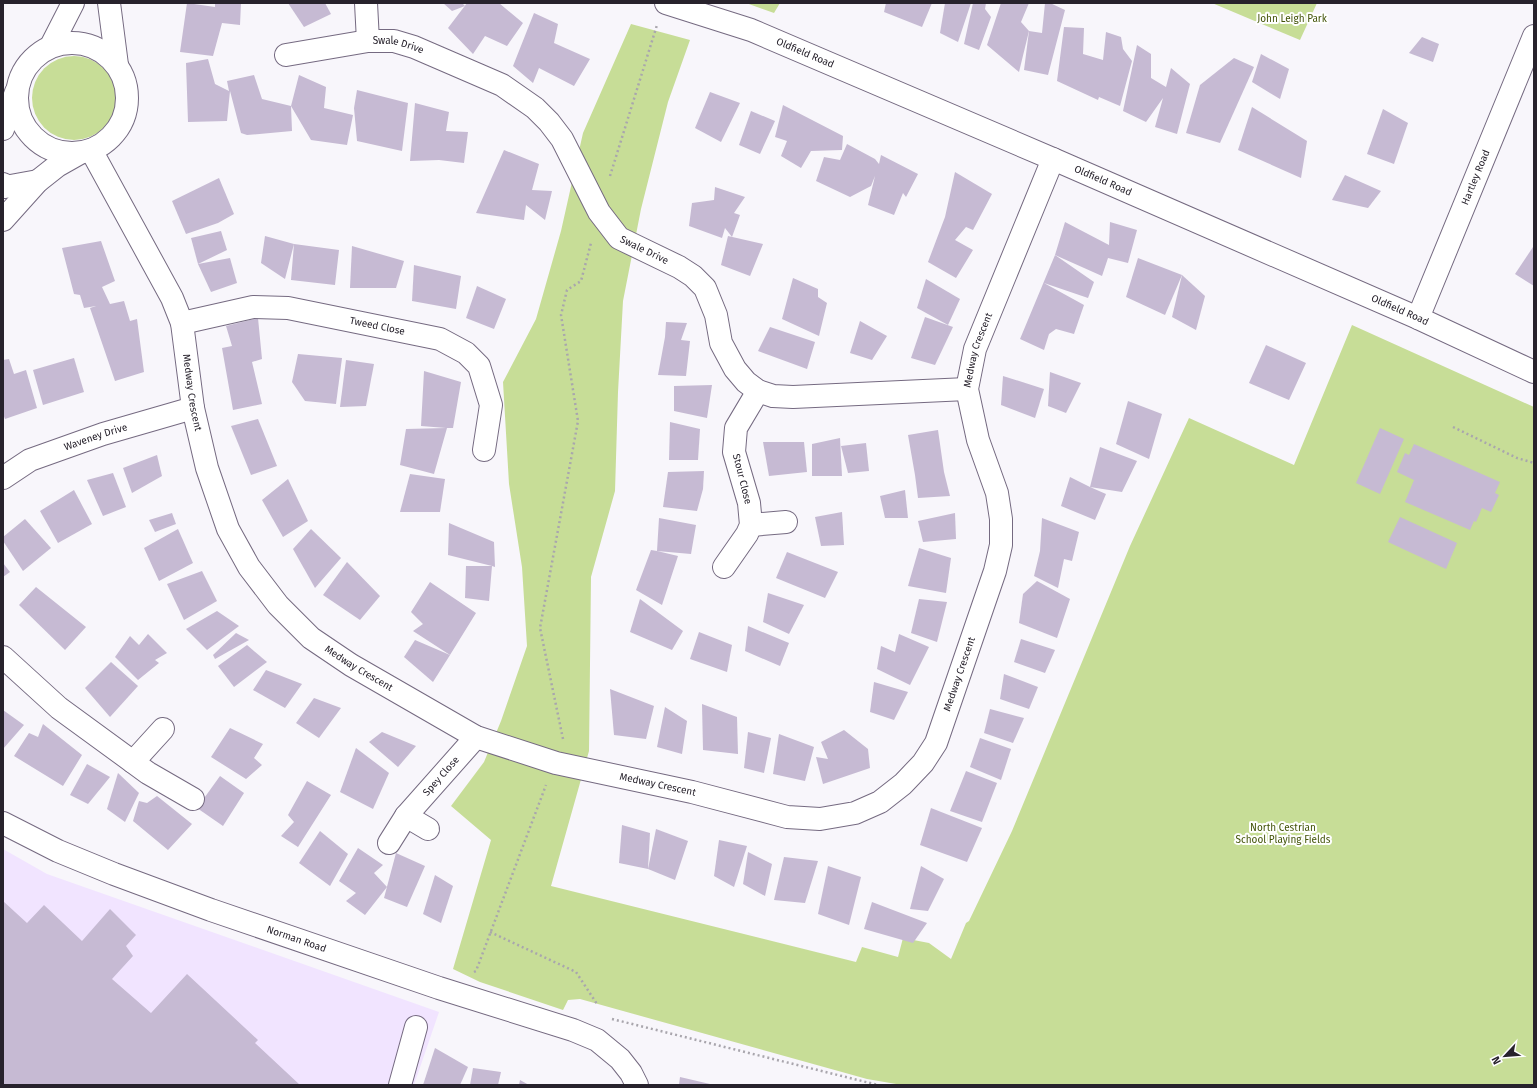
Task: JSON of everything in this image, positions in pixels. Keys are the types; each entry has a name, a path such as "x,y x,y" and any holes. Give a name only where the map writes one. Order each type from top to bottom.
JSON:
{"street":[{"path":"51,46 73,3"},
{"path":"3,220 38,181 57,166 105,143 116,132 125,116 128,99 125,81 117,65 109,3"},
{"path":"366,3 368,42"},
{"name":"Oldfield Road","path":"662,10 751,30 1053,159 1418,318 1534,372"},
{"name":"Hartley Road","path":"1418,318 1534,36"},
{"name":"Swale Drive","path":"286,55 368,42 394,41 414,46 502,85 535,108 562,139 599,212 619,238 679,267 693,276 705,288 716,315 721,343 735,369 746,382 758,391 773,396 793,397 967,389"},
{"path":"3,129 23,72 35,56 51,46 71,42 88,45 104,53 117,65"},
{"path":"17,89 18,109 24,126 37,140 52,150 67,153 86,151"},
{"name":"Medway Crescent","path":"86,151 172,298 182,323 193,408 207,468 228,529 249,567 278,605 311,638 351,665 476,737 556,762 692,792 787,816 820,819 855,813 880,802 903,784 923,763 936,743 995,571 1000,545 1000,519 997,493 978,440 967,389 975,349 1053,159"},
{"path":"3,184 5,186 38,181"},
{"name":"Tweed Close","path":"182,323 253,307 288,308 440,339 466,353 479,366 491,405 484,450"},
{"name":"Stour Close","path":"751,525 749,503 734,452 736,428 758,391"},
{"name":"Waveney Drive","path":"3,478 30,460 104,434 193,408"},
{"path":"724,567 747,534 751,525 786,522"},
{"path":"3,657 59,708 148,773 193,799"},
{"path":"133,762 163,729"},
{"name":"Spey Close","path":"389,843 406,816 476,737"},
{"path":"406,816 428,829"},
{"name":"Norman Road","path":"3,823 58,851 114,874 211,910 439,988 573,1030 597,1040 620,1059 631,1073 637,1085"},
{"path":"400,1085 416,1027"}],"path":[{"path":"439,988 476,971 544,788 556,762 563,738 540,628 578,421 561,315 567,290 581,281 599,212 662,10"},
{"path":"1453,427 1517,458 1534,463"},
{"path":"490,932 576,972 597,1004"},
{"path":"610,1018 878,1085"}],"shaded area":[{"path":"3,849 47,874 439,1012 414,1085 3,1085"}],"green space":[{"path":"746,3 780,3 774,13"},
{"name":"John Leigh Park","path":"1212,3 1317,3 1300,40"},
{"name":"North Cestrian School Playing Fields","path":"631,24 690,40 668,102 641,209 623,301 615,491 591,577 589,751 551,886 856,962 862,947 898,957 903,938 929,943 951,959 966,923 969,921 1012,831 1130,546 1189,418 1294,465 1352,325 1534,407 1534,1085 902,1085 867,1079 580,999 568,1000 563,1010 480,982 453,969 491,840 451,806 484,762 501,721 527,646 522,567 509,484 503,382 536,319 561,231 583,133"},
{"path":"74,56 90,59 104,68 113,82 116,98 113,114 104,128 90,137 74,140 58,137 44,128 35,114 32,98 35,82 44,68 58,59"}],"building":[{"path":"187,3 215,7 215,3 241,3 240,25 222,23 213,56 180,52"},
{"path":"288,3 325,3 331,14 304,27"},
{"path":"443,3 462,3 465,6 452,11"},
{"path":"467,3 499,3 523,23 507,46 485,36 473,54 448,28"},
{"path":"886,3 932,3 922,27 884,12"},
{"path":"945,3 971,3 958,42 940,33"},
{"path":"973,3 986,3 985,9 991,17 979,50 964,44"},
{"path":"1001,3 1029,3 1021,22 1029,31 1019,72 987,45"},
{"path":"1045,3 1050,3 1065,10 1048,75 1024,70 1029,31 1042,33"},
{"path":"534,13 558,24 554,43 590,59 574,86 539,68 533,83 513,66"},
{"path":"1064,27 1084,28 1083,54 1103,60 1106,32 1121,37 1123,49 1132,61 1120,106 1099,97 1098,100 1057,81"},
{"path":"1422,37 1439,44 1433,62 1409,53"},
{"path":"1137,45 1151,54 1151,78 1166,87 1171,68 1190,84 1177,134 1155,127 1163,98 1146,122 1123,111"},
{"path":"1261,54 1289,69 1280,99 1252,82"},
{"path":"1234,58 1254,67 1220,143 1186,133 1200,85"},
{"path":"208,59 215,84 229,91 227,81 254,75 262,99 291,106 292,131 247,135 241,133 230,91 227,121 188,122 186,63"},
{"path":"299,75 326,87 324,108 353,115 347,145 311,140 291,106"},
{"path":"357,90 408,103 402,151 357,141 354,108"},
{"path":"710,92 740,103 721,142 695,128"},
{"path":"415,103 449,112 446,131 468,132 464,163 439,160 410,161"},
{"path":"783,105 843,136 842,150 811,151 801,168 781,156 787,141 775,137"},
{"path":"1252,107 1307,141 1301,178 1238,150"},
{"path":"1383,109 1408,123 1394,164 1367,154"},
{"path":"751,111 775,121 760,154 739,145"},
{"path":"847,144 875,159 879,164 881,155 918,174 906,197 903,193 894,215 868,205 875,176 871,186 850,197 816,181 824,157 840,160"},
{"path":"504,150 539,164 532,190 552,191 545,220 526,205 524,220 476,213"},
{"path":"955,172 992,194 973,230 966,227 955,240 973,250 956,278 928,262 945,217"},
{"path":"1345,175 1381,191 1368,208 1332,200"},
{"path":"219,178 234,214 218,223 186,234 172,201"},
{"path":"715,187 745,197 734,213 740,215 732,237 725,228 722,238 689,226 692,203 714,200"},
{"path":"1065,222 1109,245 1110,222 1137,230 1128,263 1108,258 1102,276 1055,255"},
{"path":"221,231 227,250 198,264 191,238"},
{"path":"265,236 294,244 285,279 261,263"},
{"path":"728,236 763,244 750,276 721,265"},
{"path":"101,241 115,281 102,287 110,304 124,301 130,321 137,319 144,372 115,381 90,308 96,306 84,308 80,295 74,294 62,248"},
{"path":"294,244 339,250 335,285 291,280"},
{"path":"352,246 404,261 396,288 350,288"},
{"path":"1534,247 1534,286 1515,274"},
{"path":"1055,255 1094,282 1088,298 1044,283 1084,305 1074,334 1056,329 1049,334 1044,350 1020,339"},
{"path":"230,258 237,283 211,292 198,264"},
{"path":"1138,258 1182,275 1165,315 1126,297"},
{"path":"414,265 461,276 456,309 412,301"},
{"path":"1182,275 1205,296 1196,330 1172,317"},
{"path":"793,278 818,289 818,297 827,303 819,336 782,319"},
{"path":"926,279 960,299 948,325 917,308"},
{"path":"477,286 506,299 494,329 466,318"},
{"path":"925,317 953,327 935,365 911,358"},
{"path":"258,318 262,359 252,362 262,404 233,410 222,348 232,346 226,326"},
{"path":"860,321 887,336 872,360 850,353"},
{"path":"666,322 687,323 681,340 690,341 686,376 658,375 665,337"},
{"path":"770,327 815,342 807,369 758,351"},
{"path":"1266,345 1306,363 1289,400 1249,383"},
{"path":"298,354 342,358 336,404 305,401 292,382"},
{"path":"74,358 84,392 43,405 33,370"},
{"path":"9,359 14,374 26,370 37,408 5,419 3,414 3,360"},
{"path":"346,360 374,364 366,406 340,407"},
{"path":"424,371 461,382 453,428 447,428 434,474 400,465 406,429 446,428 421,426"},
{"path":"1050,372 1081,383 1066,413 1048,406"},
{"path":"1003,376 1044,389 1035,418 1001,405"},
{"path":"712,385 707,418 674,411 674,386"},
{"path":"1128,401 1162,414 1149,459 1116,444"},
{"path":"258,419 277,466 251,475 231,426"},
{"path":"670,422 700,429 698,460 669,460"},
{"path":"1380,428 1404,439 1380,494 1356,483"},
{"path":"938,430 944,472 950,496 918,498 908,435"},
{"path":"840,438 842,476 812,476 812,444"},
{"path":"763,442 804,442 807,472 769,476"},
{"path":"866,443 869,471 848,473 841,446"},
{"path":"1414,444 1500,482 1495,493 1499,495 1491,512 1482,508 1476,522 1474,521 1470,530 1405,502 1414,480 1397,472 1405,453 1409,455"},
{"path":"1100,447 1137,461 1122,492 1090,487"},
{"path":"157,455 162,476 132,493 123,468"},
{"path":"704,471 703,489 697,511 663,507 668,472"},
{"path":"113,473 126,507 103,516 87,480"},
{"path":"410,474 445,479 440,512 400,512"},
{"path":"1070,477 1106,494 1095,520 1061,506"},
{"path":"288,479 308,521 283,537 262,500"},
{"path":"74,490 92,524 58,543 40,511"},
{"path":"905,490 908,518 885,518 880,496"},
{"path":"842,512 844,545 821,546 815,517"},
{"path":"172,513 176,524 155,532 149,520"},
{"path":"955,513 956,539 923,542 918,521"},
{"path":"1400,517 1457,543 1446,569 1388,542"},
{"path":"659,518 696,525 691,554 657,551"},
{"path":"1042,518 1079,532 1072,561 1064,559 1058,588 1034,576 1040,551"},
{"path":"25,519 51,548 23,571 3,541 3,537"},
{"path":"449,523 494,542 495,567 448,555"},
{"path":"178,529 193,563 159,581 144,548"},
{"path":"311,529 341,558 315,588 293,549"},
{"path":"919,548 951,558 946,593 908,586"},
{"path":"651,550 678,556 662,605 636,590"},
{"path":"787,552 838,572 825,598 776,578"},
{"path":"347,562 380,596 360,620 323,595"},
{"path":"3,563 10,572 3,577"},
{"path":"466,566 492,566 489,601 465,598"},
{"path":"202,571 217,601 184,620 167,584"},
{"path":"1037,581 1070,599 1057,638 1019,623 1023,594"},
{"path":"430,582 476,613 450,655 413,631 423,624 411,612"},
{"path":"36,587 86,627 65,650 19,605"},
{"path":"768,593 804,605 789,634 763,622"},
{"path":"640,599 683,631 672,650 630,632"},
{"path":"919,599 947,602 937,642 911,633"},
{"path":"217,611 239,626 207,650 186,629"},
{"path":"748,626 789,643 780,666 745,651"},
{"path":"699,632 732,645 727,672 690,659"},
{"path":"236,633 249,640 215,659 213,655"},
{"path":"148,634 167,653 155,660 159,663 138,680 115,657 130,636 139,645"},
{"path":"899,634 929,647 910,685 877,669 881,646 895,652"},
{"path":"1021,639 1055,650 1045,673 1014,662"},
{"path":"415,640 450,655 433,682 404,657"},
{"path":"247,645 267,662 234,687 218,666"},
{"path":"111,662 138,686 110,717 85,688"},
{"path":"266,670 302,684 285,708 253,690"},
{"path":"1004,674 1038,687 1029,709 1000,699"},
{"path":"874,682 908,692 894,720 870,712"},
{"path":"610,689 654,706 646,739 614,735"},
{"path":"314,698 341,708 319,738 296,723"},
{"path":"702,704 737,717 738,754 703,750"},
{"path":"665,707 687,721 682,754 657,747"},
{"path":"990,709 1024,718 1013,743 984,733"},
{"path":"3,710 24,725 3,749"},
{"path":"43,724 82,755 63,786 14,756 29,733 38,737"},
{"path":"230,728 263,744 254,758 262,765 246,779 211,757"},
{"path":"844,730 868,749 870,768 823,784 816,757 828,759 821,742"},
{"path":"382,732 416,746 398,767 369,742"},
{"path":"748,732 771,738 764,773 744,768"},
{"path":"779,734 814,747 805,781 773,774"},
{"path":"980,738 1011,749 1001,780 970,767"},
{"path":"356,748 389,773 373,809 340,792"},
{"path":"87,764 110,777 88,804 70,795"},
{"path":"966,771 997,783 982,822 950,811"},
{"path":"118,773 139,793 125,822 107,809"},
{"path":"220,776 244,793 223,826 197,808"},
{"path":"307,781 331,795 298,847 281,836 294,822 288,815"},
{"path":"157,796 192,824 168,850 133,821 139,801 147,803"},
{"path":"931,808 982,828 967,862 920,845"},
{"path":"622,825 650,833 648,869 619,863"},
{"path":"656,829 688,841 675,880 648,869"},
{"path":"320,831 348,854 330,886 299,863"},
{"path":"719,840 747,846 734,887 714,876"},
{"path":"358,848 383,865 374,873 387,887 365,915 346,901 356,893 339,881"},
{"path":"748,852 772,864 765,896 743,884"},
{"path":"396,853 425,866 407,907 384,898"},
{"path":"784,857 818,861 805,903 774,900"},
{"path":"828,866 861,877 849,925 818,914"},
{"path":"921,866 944,879 928,911 910,909"},
{"path":"435,875 453,886 441,923 423,914"},
{"path":"3,901 27,923 44,905 82,941 110,909 136,935 126,946 133,956 112,979 151,1013 187,974 258,1040 255,1043 300,1085 3,1085"},
{"path":"872,902 927,923 913,943 864,929"},
{"path":"435,1048 468,1067 460,1085 423,1085"},
{"path":"473,1068 501,1072 498,1085 470,1085"},
{"path":"680,1077 710,1084 710,1085 679,1085"},
{"path":"520,1080 529,1085 519,1085"}]}
